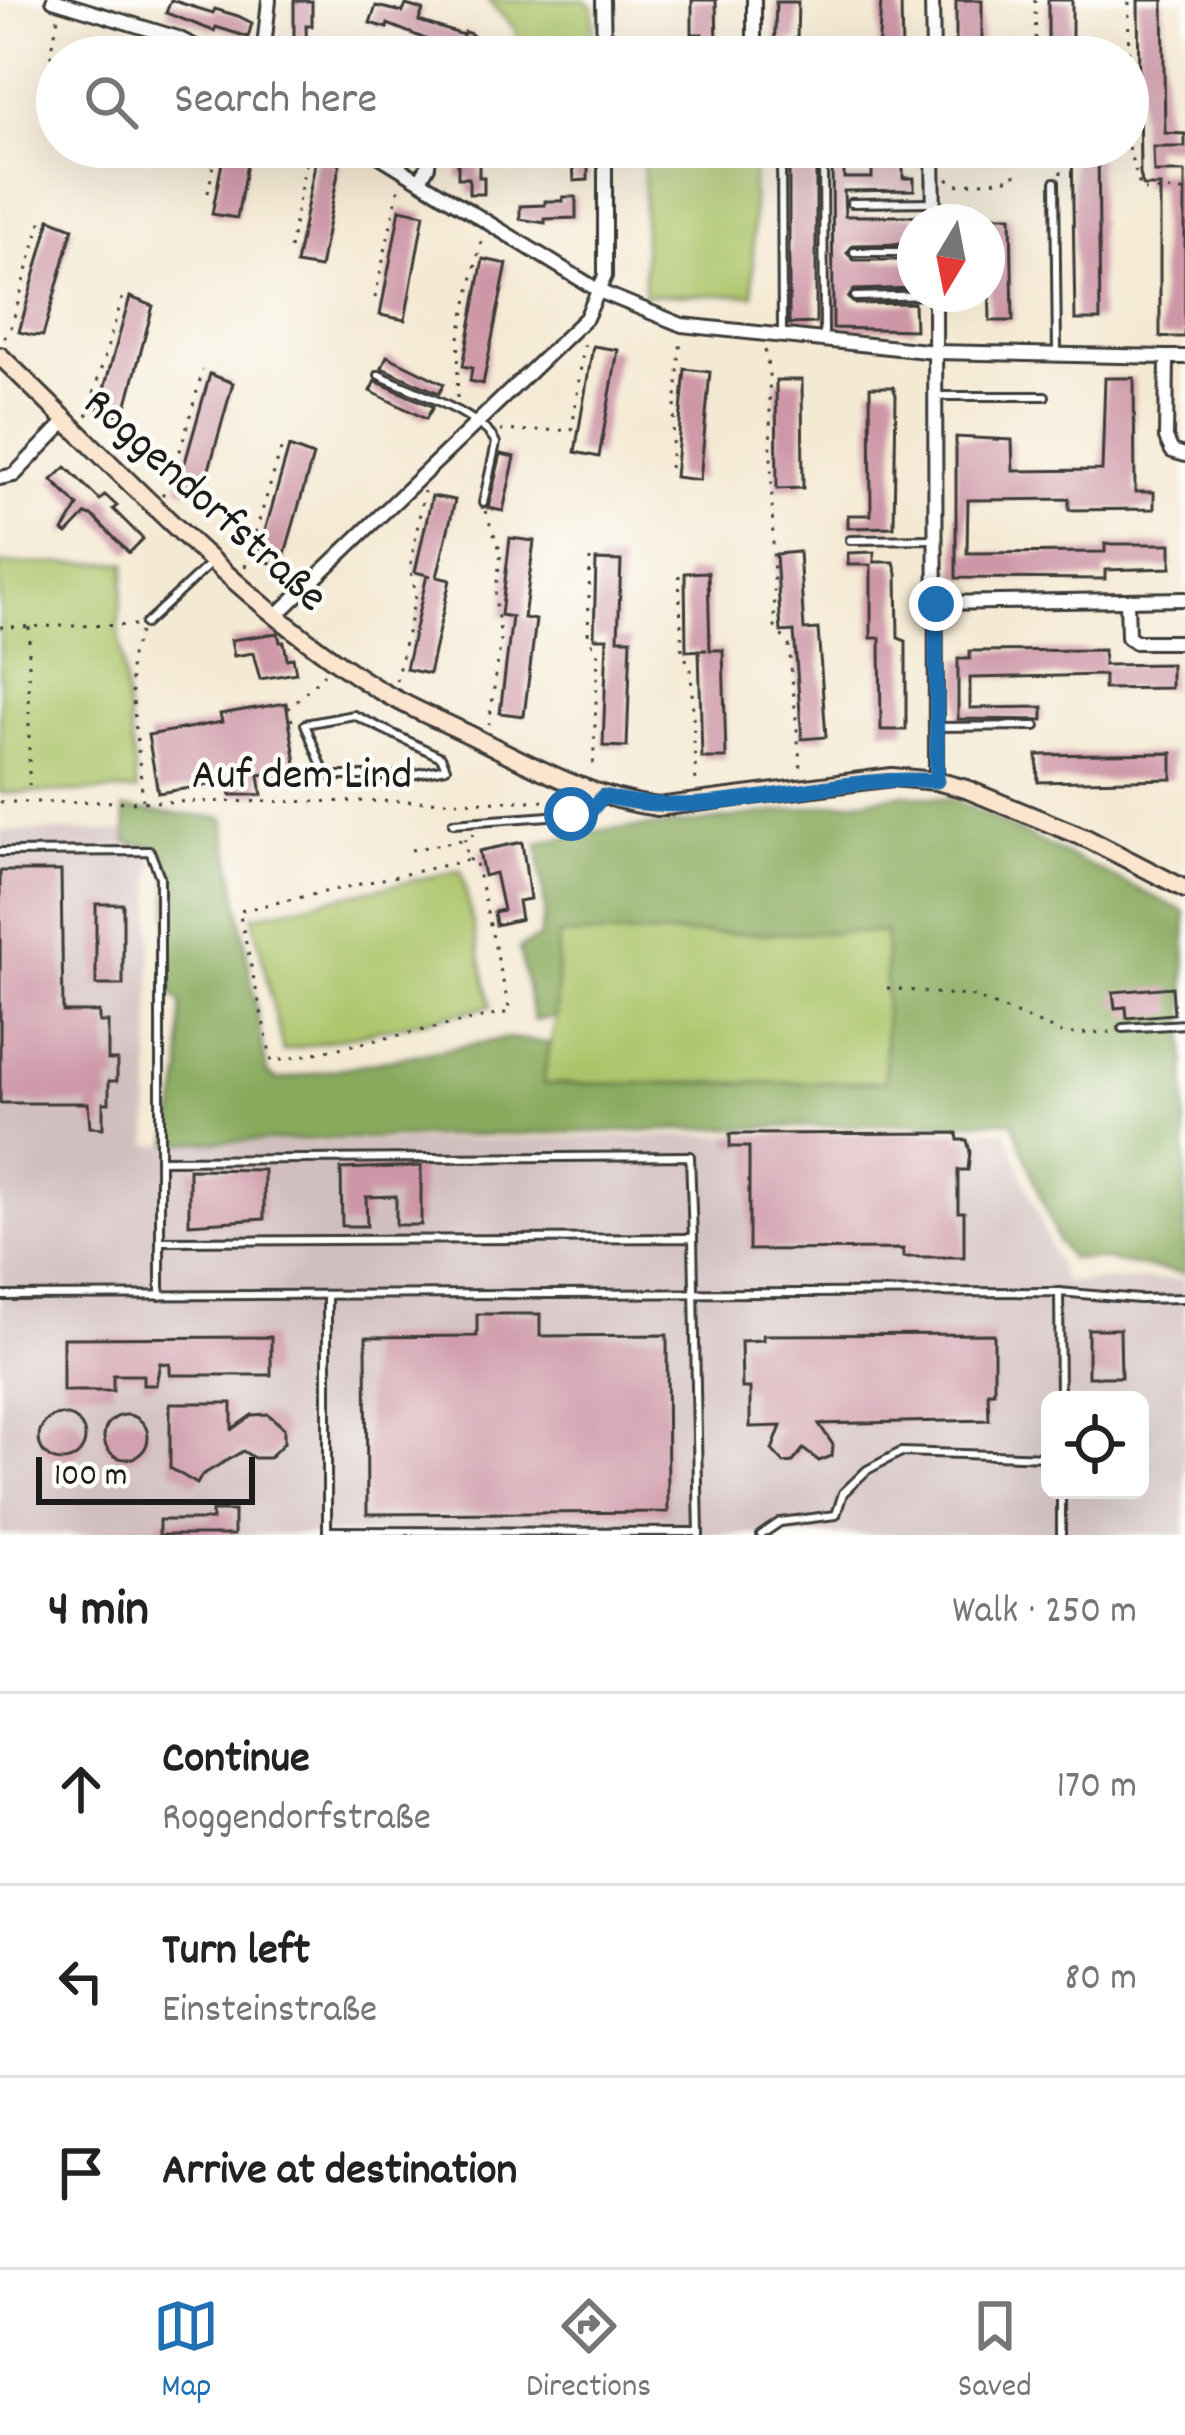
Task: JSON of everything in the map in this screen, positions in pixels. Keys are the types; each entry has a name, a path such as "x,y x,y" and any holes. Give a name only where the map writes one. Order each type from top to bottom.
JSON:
{"street":[{"path":"265,36 268,0"},
{"path":"603,0 604,36"},
{"path":"754,0 754,36"},
{"path":"932,0 932,36"},
{"path":"57,1 93,6 171,36"},
{"path":"400,168 601,292 682,326 935,352 1185,357"},
{"path":"420,180 427,168"},
{"path":"278,614 586,318 605,276 604,168"},
{"path":"934,168 934,202"},
{"path":"934,312 937,781"},
{"name":"Roggendorfstraße","path":"0,356 212,562 338,660 393,697 597,794 658,807 892,777 937,781 1088,839 1185,889"},
{"path":"1167,357 1166,438 1172,451 1185,455"},
{"path":"0,478 14,475 73,426"},
{"path":"936,604 1185,599"},
{"path":"1127,600 1128,637 1135,642 1185,642"}],"lane":[{"path":"782,168 782,339"},
{"path":"823,168 824,343"},
{"path":"1055,182 1057,355"},
{"path":"851,203 934,202"},
{"path":"854,253 897,252"},
{"path":"855,297 897,296"},
{"path":"380,376 478,422 492,434 496,443 483,503"},
{"path":"935,396 1046,396"},
{"path":"850,540 935,539"},
{"path":"145,624 212,562"},
{"path":"354,715 442,757 446,768 406,776 326,776 305,724 354,715"},
{"path":"936,727 1036,727"},
{"path":"453,823 589,813 597,794"},
{"path":"0,852 150,851 160,877 160,1296"},
{"path":"1123,1028 1185,1024"},
{"path":"160,1160 690,1156 699,1533 326,1533 327,1296"},
{"path":"160,1240 693,1238"},
{"path":"1059,1292 1060,1391"},
{"path":"0,1295 1059,1292 1185,1298"},
{"path":"761,1535 780,1522 836,1515 842,1492 868,1470 901,1452 1041,1457"},
{"path":"1060,1499 1061,1535"}],"path":[{"path":"1035,0 1036,36"},
{"path":"1129,0 1129,36"},
{"path":"52,36 57,1"},
{"path":"139,36 140,27"},
{"path":"208,193 213,168"},
{"path":"290,249 304,168"},
{"path":"934,179 948,179 956,185 1015,178 1015,168"},
{"path":"1055,182 1061,168"},
{"path":"1134,168 1141,190 1185,191"},
{"path":"375,298 403,170"},
{"path":"0,343 10,331 43,215"},
{"path":"456,412 460,338 487,221"},
{"path":"73,426 88,413 124,292"},
{"path":"492,434 572,430 585,358 586,318"},
{"path":"670,468 682,326"},
{"path":"762,336 769,372 775,627 789,645 802,789"},
{"path":"153,505 170,486 203,370"},
{"path":"237,582 250,560 283,443"},
{"path":"393,697 416,594 410,568 426,472"},
{"path":"483,503 501,552 495,597 501,639 484,741"},
{"path":"590,560 588,635 598,655 597,794"},
{"path":"679,575 682,651 692,669 698,805"},
{"path":"0,627 145,624"},
{"path":"143,802 130,671 135,640 145,624"},
{"path":"29,627 29,785"},
{"path":"305,724 292,721 290,708 338,660"},
{"name":"Auf dem Lind","path":"0,802 569,802 597,794"},
{"path":"411,850 473,838 471,822"},
{"path":"464,840 468,860"},
{"path":"475,859 510,1012 272,1062 239,911 468,860 475,859"},
{"path":"887,988 975,997 1064,1034 1123,1028"}],"shaded area":[{"path":"0,831 153,831 149,1145 1005,1130 1064,1282 1185,1279 1185,1535 0,1535"}],"green space":[{"path":"487,0 585,0 593,7 594,36 516,36 516,30"},
{"path":"644,168 753,168 753,295 644,295"},
{"path":"126,563 118,627 137,791 0,793 0,564"},
{"path":"906,794 954,800 1185,912 1185,1274 1070,1258 1058,1242 1012,1121 169,1143 182,1072 181,1003 170,992 168,858 158,848 127,842 124,809 224,818 267,1073 278,1080 508,1038 549,1043 543,1084 885,1082 886,932 558,935 556,1017 534,1021 519,948 539,938 545,911 538,843 602,830 703,822"},
{"path":"461,870 491,1006 283,1051 253,916"},
{"path":"887,932 885,1082 542,1084 556,1017 558,935"}],"building":[{"path":"171,0 252,23 245,36 216,27 214,31 166,13"},
{"path":"692,0 716,0 717,36 692,34"},
{"path":"881,0 901,0 902,36 879,36"},
{"path":"956,0 982,0 982,36 956,36"},
{"path":"1048,0 1072,0 1072,36 1048,36"},
{"path":"1138,0 1163,0 1165,133 1185,134 1185,147 1153,147 1154,172 1185,172 1185,337 1160,337 1160,186 1143,186 1140,173 1140,168 1149,168 1149,36 1138,36"},
{"path":"294,1 312,1 312,26 306,26 306,36 294,36"},
{"path":"776,2 798,2 797,36 775,36"},
{"path":"406,5 423,10 419,21 473,36 418,36 388,24 387,28 370,23 376,6 403,12"},
{"path":"221,168 246,168 237,218 212,214"},
{"path":"314,168 339,168 320,268 296,264"},
{"path":"458,168 479,168 484,194 469,194 469,178 458,178"},
{"path":"573,168 588,168 588,180 574,181"},
{"path":"789,168 816,168 816,323 789,324"},
{"path":"832,168 844,168 844,178 872,178 872,168 903,168 903,178 914,178 914,190 844,191 845,216 897,216 897,244 853,245 847,253 854,260 897,260 897,289 854,290 848,298 855,304 897,303 897,312 914,312 915,330 833,328"},
{"path":"1072,168 1098,168 1100,320 1075,320"},
{"path":"563,197 576,197 576,218 545,219 545,223 520,219 520,206 545,205 545,201 563,201"},
{"path":"400,209 424,214 405,320 380,315"},
{"path":"1005,216 1011,216 1013,321 990,321 990,312 1005,312"},
{"path":"50,219 73,228 43,336 32,335 19,332"},
{"path":"483,259 507,264 483,384 470,381 472,368 463,366"},
{"path":"130,297 153,306 124,415 112,414 98,410"},
{"path":"593,346 618,350 599,457 575,452"},
{"path":"387,356 444,384 439,393 382,368"},
{"path":"685,369 710,372 700,480 675,477"},
{"path":"210,374 233,383 203,491 191,491 178,487"},
{"path":"1105,378 1134,378 1135,492 1154,492 1154,509 1069,510 1069,499 968,500 967,553 1105,552 1105,544 1171,544 1171,568 1105,570 1105,579 956,578 956,437 1012,440 1013,471 1102,470"},
{"path":"776,380 802,380 803,488 777,489"},
{"path":"375,381 433,407 426,419 370,391"},
{"path":"870,387 893,387 896,395 894,527 848,528 848,515 871,515"},
{"path":"289,447 313,456 282,564 271,563 257,559"},
{"path":"501,454 515,457 503,511 488,508"},
{"path":"66,467 100,500 105,495 117,506 113,509 143,539 129,553 86,514 67,534 63,531 78,506 52,480"},
{"path":"432,496 455,500 437,577 450,580 429,674 406,669 427,575 415,572"},
{"path":"510,538 534,541 524,618 536,620 524,716 500,713 512,617 501,615"},
{"path":"799,552 804,630 818,629 826,737 802,739 794,631 781,632 776,554"},
{"path":"874,552 874,562 894,562 897,573 898,638 906,641 906,730 881,730 880,638 871,638 871,565 848,565 848,553"},
{"path":"596,560 621,561 618,639 631,639 627,747 603,746 607,638 594,638"},
{"path":"708,572 710,650 723,650 726,758 702,758 699,650 686,651 685,573"},
{"path":"278,633 296,673 260,679 253,653 234,656 231,640"},
{"path":"1104,650 1104,665 1171,664 1171,688 1104,689 1104,675 970,678 970,708 1043,707 1043,720 958,719 958,659 970,659 970,651"},
{"path":"286,703 297,769 259,775 262,795 231,795 229,782 158,793 148,735 222,722 220,714"},
{"path":"1172,753 1172,779 1038,782 1037,755"},
{"path":"522,842 530,899 518,901 521,919 496,925 494,912 503,910 495,873 484,876 479,851"},
{"path":"0,871 61,871 63,1012 99,1012 99,1022 108,1022 108,1060 117,1060 117,1081 109,1081 109,1103 103,1103 103,1128 90,1127 88,1103 0,1103"},
{"path":"96,904 123,904 123,985 96,985"},
{"path":"1172,987 1174,1014 1127,1018 1126,1007 1115,1008 1113,992"},
{"path":"957,1133 958,1140 967,1140 970,1152 968,1170 958,1170 964,1257 903,1257 903,1249 749,1250 749,1147 730,1147 730,1134"},
{"path":"421,1166 421,1225 396,1225 396,1196 366,1197 367,1226 342,1226 341,1169"},
{"path":"189,1169 264,1170 264,1219 189,1224"},
{"path":"477,1314 540,1314 540,1336 667,1335 668,1512 367,1514 366,1337 477,1336"},
{"path":"1088,1329 1120,1329 1121,1377 1088,1377"},
{"path":"994,1334 989,1420 819,1424 833,1445 832,1456 819,1461 803,1449 793,1462 784,1463 772,1450 781,1426 750,1427 750,1388 742,1388 741,1341 763,1340 763,1335"},
{"path":"271,1337 271,1375 170,1375 170,1364 160,1363 156,1385 143,1385 143,1375 113,1375 113,1391 63,1391 63,1338"},
{"path":"170,1403 232,1403 232,1429 252,1415 268,1414 284,1428 284,1443 269,1458 254,1458 243,1451 202,1475 197,1484 170,1468"},
{"path":"62,1415 78,1422 85,1438 78,1454 62,1461 46,1454 39,1438 46,1422"},
{"path":"126,1415 141,1422 148,1437 141,1452 126,1459 111,1452 104,1437 111,1422"},
{"path":"212,1511 234,1511 234,1535 159,1535 159,1520 212,1520"}],"route":[{"path":"571,814 589,813 603,796 658,807 892,777 937,781 936,604"}]}
